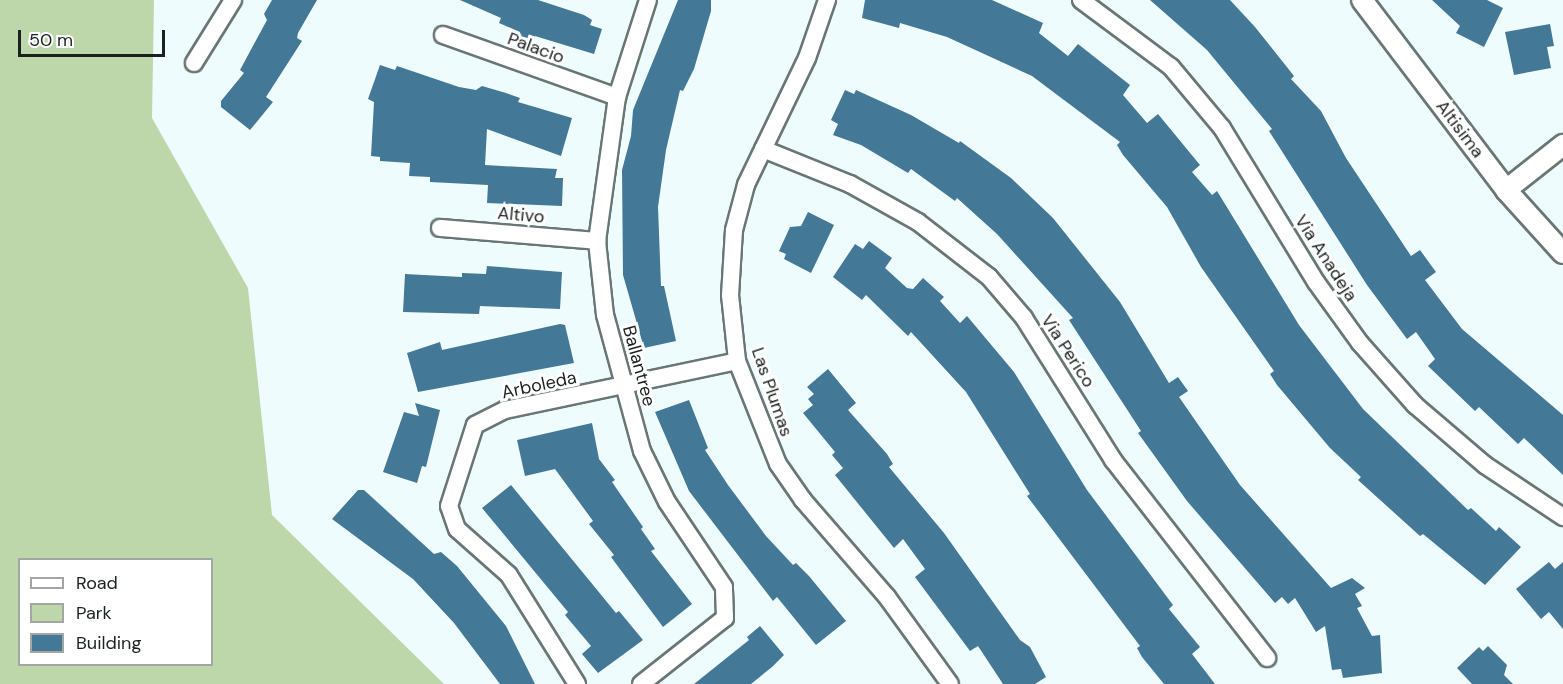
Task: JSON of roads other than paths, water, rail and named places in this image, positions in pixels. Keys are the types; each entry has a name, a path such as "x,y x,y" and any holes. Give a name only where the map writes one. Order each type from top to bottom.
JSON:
{"street":[{"path":"194,63 233,0"},
{"name":"Ballantree","path":"642,684 725,618 724,587 667,502 642,451 605,315 597,241 617,97 648,0"},
{"name":"Las Plumas","path":"826,0 807,58 746,185 734,230 730,295 737,361 778,464 803,500 886,597 950,684"},
{"name":"Via Anadeja","path":"1081,0 1171,67 1222,128 1316,282 1360,343 1415,405 1485,465 1563,517"},
{"name":"Altisima","path":"1362,0 1506,190 1563,253"},
{"name":"Palacio","path":"443,35 617,97"},
{"path":"1506,190 1563,145"},
{"name":"Via Perico","path":"763,149 850,184 918,222 989,277 1024,318 1113,460 1268,658"},
{"name":"Altivo","path":"440,228 597,241"},
{"name":"Arboleda","path":"578,684 509,575 457,529 449,506 475,425 505,410 623,387 737,361"}]}
